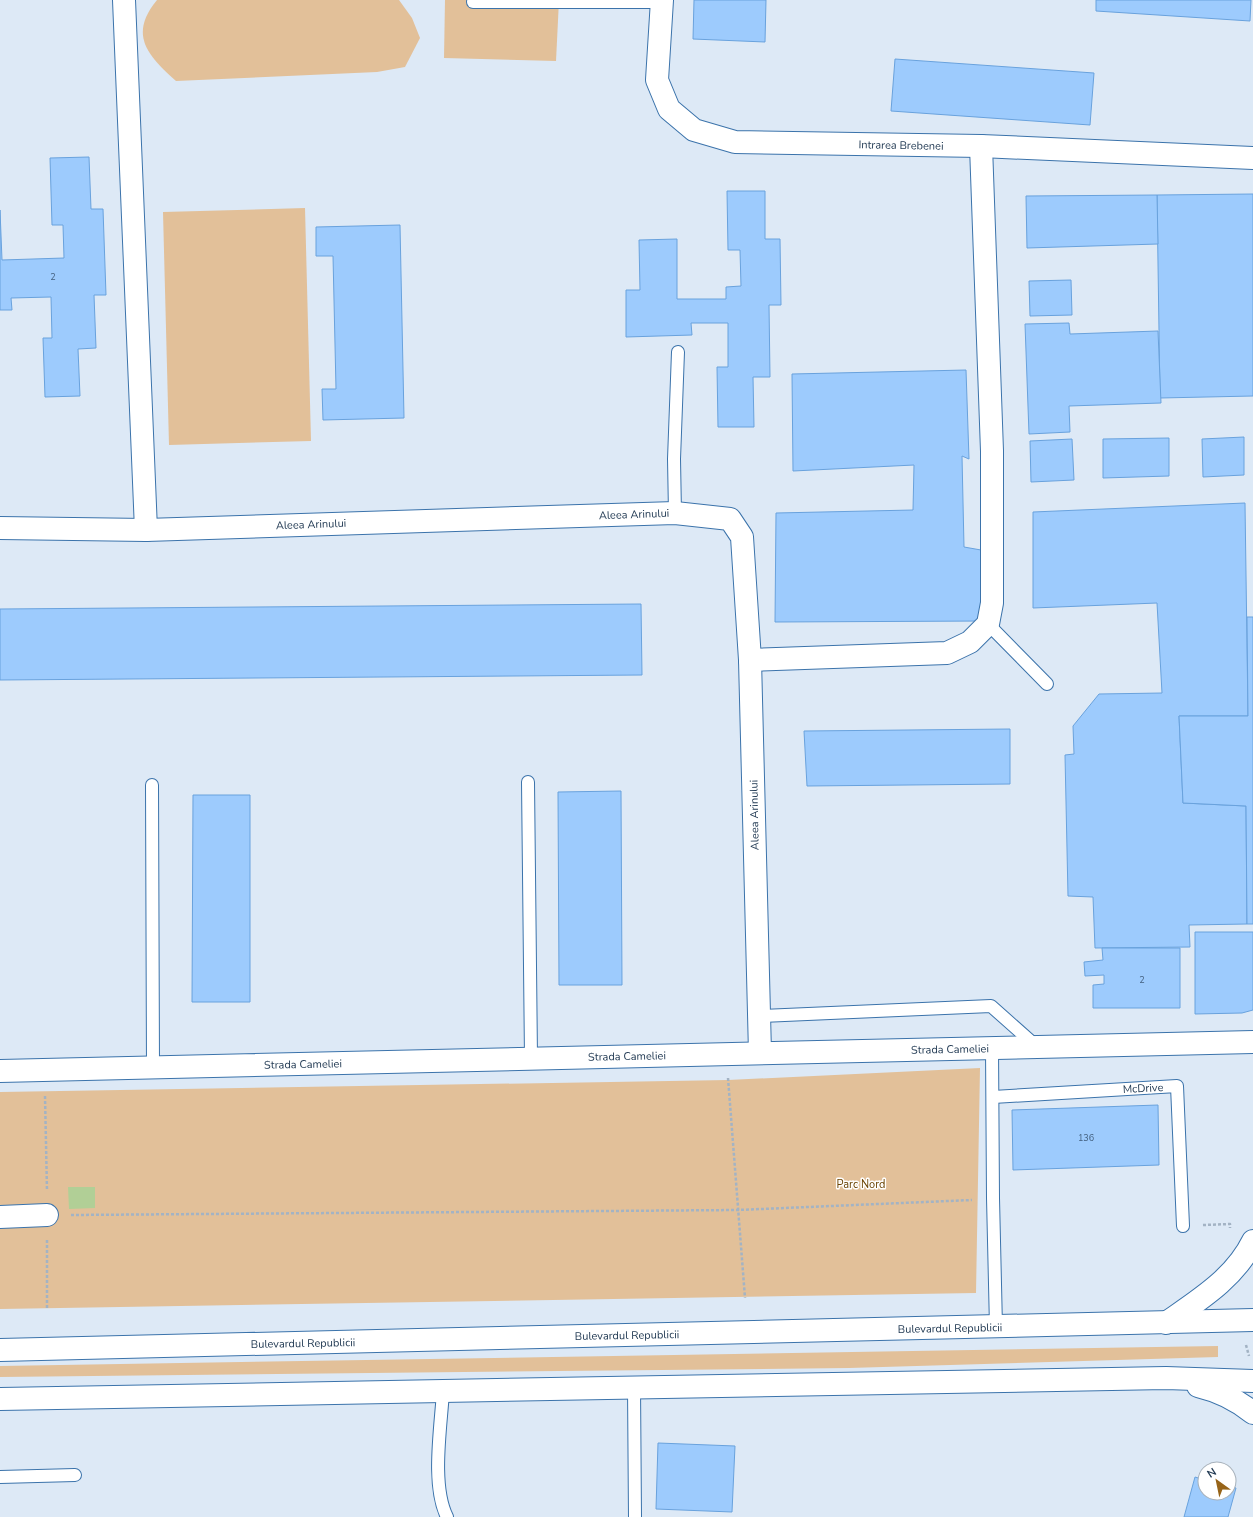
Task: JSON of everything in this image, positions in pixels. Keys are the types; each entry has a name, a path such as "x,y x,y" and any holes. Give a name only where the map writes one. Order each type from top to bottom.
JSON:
{"street":[{"path":"124,1 146,530"},
{"name":"Intrarea Brebenei","path":"662,1 657,80 669,109 694,130 735,142 981,146 1253,158"},
{"path":"750,660 947,653 970,642 988,624 992,603 992,451 981,146"},
{"name":"Aleea Arinului","path":"0,528 146,530 675,513 730,519 742,537 750,660 760,1053"},
{"name":"Strada Cameliei","path":"0,1071 1253,1042"},
{"path":"0,1216 47,1215"},
{"path":"1166,1323 1205,1296 1234,1270 1253,1241"},
{"name":"Bulevardul Republicii","path":"0,1350 1253,1320"},
{"path":"1166,1378 1217,1391 1241,1403 1253,1413"},
{"path":"0,1399 1166,1378 1253,1381"}],"lane":[{"path":"473,2 662,1"},
{"path":"675,513 674,459 678,352"},
{"path":"988,624 1047,684"},
{"path":"528,782 531,1058"},
{"path":"152,785 153,1067"},
{"path":"760,1016 991,1006 1037,1047"},
{"path":"992,1048 992,1198 996,1327"},
{"name":"McDrive","path":"993,1097 1177,1086 1183,1226"},
{"path":"634,1387 635,1517"},
{"path":"443,1391 439,1488 442,1507 448,1517"},
{"path":"0,1477 75,1475"}],"path":[{"path":"726,1054 745,1298"},
{"path":"44,1069 47,1308"},
{"path":"47,1215 738,1210 992,1198"},
{"path":"1183,1226 1230,1224"}],"green space":[{"path":"157,0 399,0 412,18 420,38 405,67 377,72 176,81 157,63 145,44 143,34 144,24 148,13"},
{"path":"445,0 559,0 556,61 444,58"},
{"path":"305,208 311,441 169,445 163,212"},
{"name":"Parc Nord","path":"980,1068 976,1293 0,1309 0,1092 728,1080"},
{"path":"1218,1346 1218,1357 849,1368 0,1377 0,1366"}],"shaded area":[{"path":"68,1187 95,1187 95,1208 69,1209"}],"building":[{"path":"694,0 766,0 765,42 693,39"},
{"path":"1096,0 1251,0 1250,21 1096,11"},
{"path":"895,59 1094,73 1090,125 891,111"},
{"path":"89,157 91,209 103,209 106,295 94,295 96,348 78,349 80,396 45,397 43,338 52,338 51,297 11,298 12,310 0,310 0,210 2,260 64,258 63,225 52,225 50,158"},
{"path":"727,191 765,191 765,239 780,239 781,305 769,305 770,377 753,377 754,427 718,427 717,367 728,367 728,323 691,323 692,335 626,337 626,290 640,290 639,240 677,239 677,299 726,299 726,287 741,286 740,250 728,250"},
{"path":"1253,194 1253,396 1160,398 1157,195"},
{"path":"1157,195 1158,244 1027,248 1026,196"},
{"path":"400,225 404,418 323,420 322,389 336,389 333,256 316,256 316,227"},
{"path":"1071,280 1072,315 1030,316 1029,281"},
{"path":"1069,323 1070,334 1158,331 1161,403 1069,406 1070,432 1029,434 1025,324"},
{"path":"966,370 969,459 962,456 964,547 981,550 985,621 775,622 776,513 913,510 914,465 793,471 792,374"},
{"path":"1244,437 1244,475 1203,477 1202,439"},
{"path":"1169,438 1169,476 1103,478 1103,439"},
{"path":"1072,439 1074,480 1031,482 1030,441"},
{"path":"1245,503 1248,716 1179,716 1183,803 1246,806 1247,924 1189,925 1190,947 1095,948 1093,897 1068,896 1065,755 1074,754 1073,726 1099,694 1162,693 1157,603 1033,608 1033,512"},
{"path":"641,604 642,675 0,680 0,609"},
{"path":"1247,617 1253,617 1253,924 1247,924 1246,806 1183,803 1179,716 1248,716"},
{"path":"1010,729 1010,784 807,786 804,731"},
{"path":"621,791 622,985 559,985 558,792"},
{"path":"193,795 250,795 250,1002 192,1002"},
{"path":"1195,932 1253,932 1253,1010 1242,1013 1195,1014"},
{"path":"1102,948 1180,948 1180,1008 1093,1008 1093,985 1104,984 1104,975 1085,976 1084,962 1103,960"},
{"path":"1158,1105 1159,1165 1013,1170 1012,1110"},
{"path":"658,1443 735,1446 732,1512 656,1509"},
{"path":"1195,1477 1197,1478 1197,1501 1232,1501 1228,1517 1184,1517"}]}
